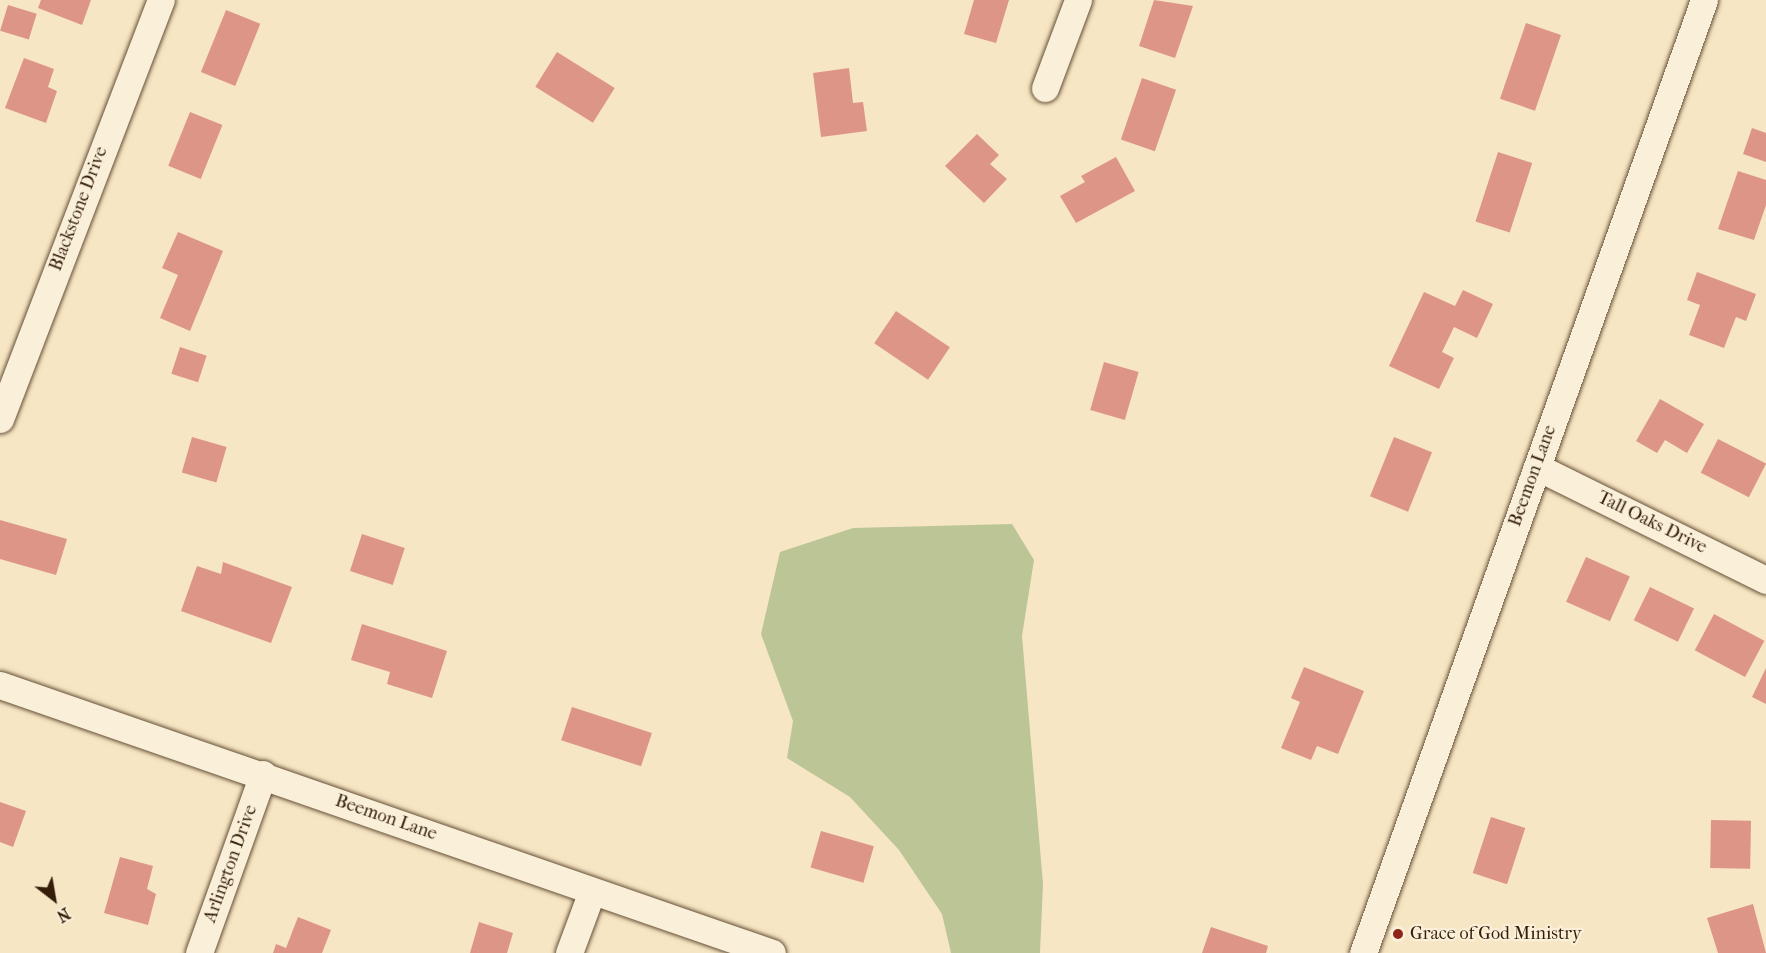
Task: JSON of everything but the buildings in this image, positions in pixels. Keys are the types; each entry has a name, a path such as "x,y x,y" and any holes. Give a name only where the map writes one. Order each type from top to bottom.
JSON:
{"street":[{"name":"Blackstone Drive","path":"0,419 160,0"},
{"path":"1045,88 1078,0"},
{"name":"Beemon Lane","path":"1363,953 1704,0"},
{"name":"Tall Oaks Drive","path":"1537,466 1766,580"},
{"name":"Beemon Lane","path":"0,685 263,774 772,953"},
{"name":"Arlington Drive","path":"199,953 263,774"},
{"path":"569,953 592,891"}],"green space":[{"path":"1012,524 1034,560 1022,636 1043,884 1040,953 951,953 942,914 899,850 850,797 787,758 793,721 761,634 780,552 853,528"}],"place":[{"name":"Grace of God Ministry","path":"1398,934"}]}
